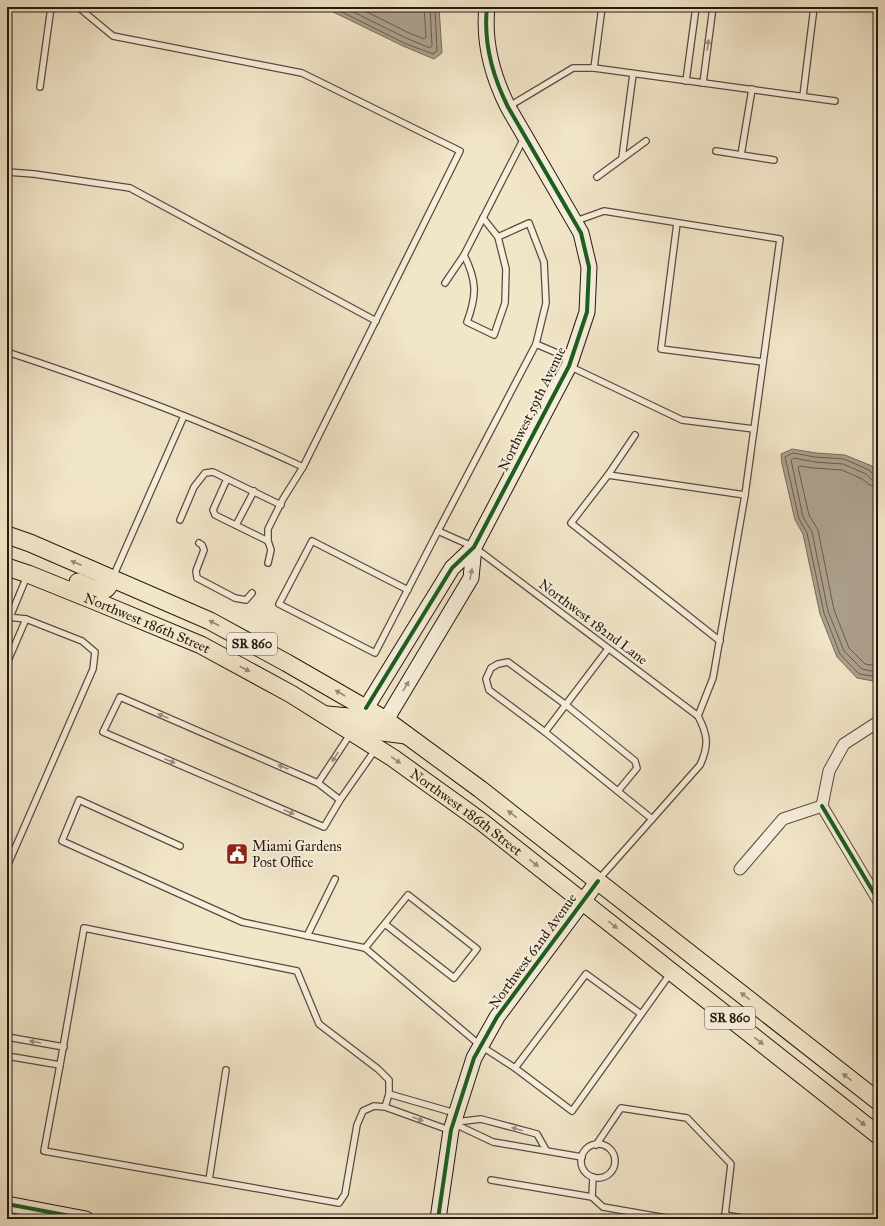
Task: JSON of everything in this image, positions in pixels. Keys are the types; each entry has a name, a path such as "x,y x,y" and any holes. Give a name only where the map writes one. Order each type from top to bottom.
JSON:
{"main road":[{"name":"Northwest 186th Street","path":"7,535 30,543 210,621 386,720 480,789 878,1101"},
{"path":"7,556 98,590 108,588 112,579"},
{"name":"Northwest 186th Street","path":"7,567 28,574 201,645 291,694 393,758 482,822 878,1135"},
{"path":"324,715 386,720"},
{"path":"351,732 366,730 408,736"}],"street":[{"name":"Northwest 59th Avenue","path":"366,708 452,568 474,547 570,362 587,312 589,267 581,233 498,87 490,62 486,22 488,7"},
{"name":"Northwest 59th Avenue","path":"386,720 471,578 474,547"},
{"path":"878,722 844,744 829,771 822,806 878,900"},
{"path":"740,869 783,819 822,806"},
{"name":"Northwest 62nd Avenue","path":"438,1219 453,1122 474,1058 497,1017 598,881"},
{"path":"7,1204 86,1219"}],"lane":[{"path":"40,87 51,7"},
{"path":"78,7 113,36 302,73 460,151 303,468 268,529 268,541 271,550 268,563"},
{"path":"594,68 602,7"},
{"path":"686,81 696,7"},
{"path":"703,83 713,7"},
{"path":"803,96 814,7"},
{"path":"508,107 573,68 594,68 835,101"},
{"path":"622,158 633,74"},
{"path":"741,155 752,90"},
{"path":"445,283 464,254 525,136"},
{"path":"597,176 646,141"},
{"path":"716,151 774,160"},
{"path":"7,172 34,174 130,188 376,321"},
{"path":"575,222 604,211 780,239 745,495 720,641 713,678 698,716 704,728 707,740 705,753 700,765 598,881"},
{"path":"464,254 472,270 475,288 473,306 467,322 494,335 505,303 506,269 498,237 483,218"},
{"path":"408,590 312,541 279,604 375,653 408,590 438,531 536,344 546,303 544,262 529,223 498,237"},
{"path":"677,223 661,349 763,362"},
{"path":"536,344 682,420 754,429"},
{"path":"7,352 77,375 184,416 276,454 303,468"},
{"path":"112,579 184,416"},
{"path":"635,435 608,475 571,523 720,641"},
{"path":"180,520 194,487 205,473 213,472 281,505"},
{"path":"608,475 745,495"},
{"path":"227,479 213,510 215,514 268,541"},
{"path":"236,525 254,492"},
{"name":"Northwest 182nd Lane","path":"438,531 474,547 698,716"},
{"path":"199,543 202,545 204,550 196,571 197,578 235,598 246,600 252,593"},
{"path":"7,862 9,862 92,669 95,652 82,641 26,619 9,617 28,574"},
{"path":"7,663 26,619"},
{"path":"545,732 608,649"},
{"path":"618,791 637,768 635,761 566,705 508,662 498,664 491,668 486,679 489,690 545,732 652,819"},
{"path":"340,800 318,783 120,697 103,732 324,827 340,800 376,748"},
{"path":"318,783 351,732"},
{"path":"180,846 79,800 62,841 242,922 365,948 481,1046 515,1068 572,1111 672,972"},
{"path":"307,936 335,879"},
{"path":"365,948 408,895 477,949 454,978 385,924"},
{"path":"385,1107 389,1094 389,1080 378,1068 319,1024 297,971 84,928 64,1047 44,1151 339,1203 345,1194 357,1125 363,1111 374,1106 385,1107 453,1122 481,1119 537,1134 546,1150"},
{"path":"515,1068 586,974 642,1014"},
{"path":"7,1037 64,1047"},
{"path":"7,1056 60,1065"},
{"path":"209,1180 226,1070"},
{"path":"389,1094 453,1122 493,1142 582,1157"},
{"path":"596,1145 621,1108 687,1118 730,1164 722,1217 748,1219"},
{"path":"596,1145 602,1145 608,1148 614,1159 614,1166 611,1172 600,1178 593,1177 588,1174 583,1170 581,1163 584,1151 596,1145"},
{"path":"592,1196 593,1177"},
{"path":"491,1180 592,1196 603,1206 672,1219"}],"water":[{"path":"323,7 439,7 442,53 434,59 403,46"},
{"path":"792,449 816,453 845,455 872,466 878,474 878,677 873,681 857,678 837,657 820,614 803,534 795,520 782,464 781,454"}],"cycle path":[{"path":"366,708 452,568 474,547 569,366 587,312 589,267 581,233 508,107 497,83 490,58 486,33 487,7"},
{"path":"822,806 878,900"},
{"path":"438,1219 451,1130 474,1058 497,1017 598,881"},
{"path":"7,1204 86,1219"}],"place":[{"name":"Miami Gardens Post Office","path":"237,854"}]}
